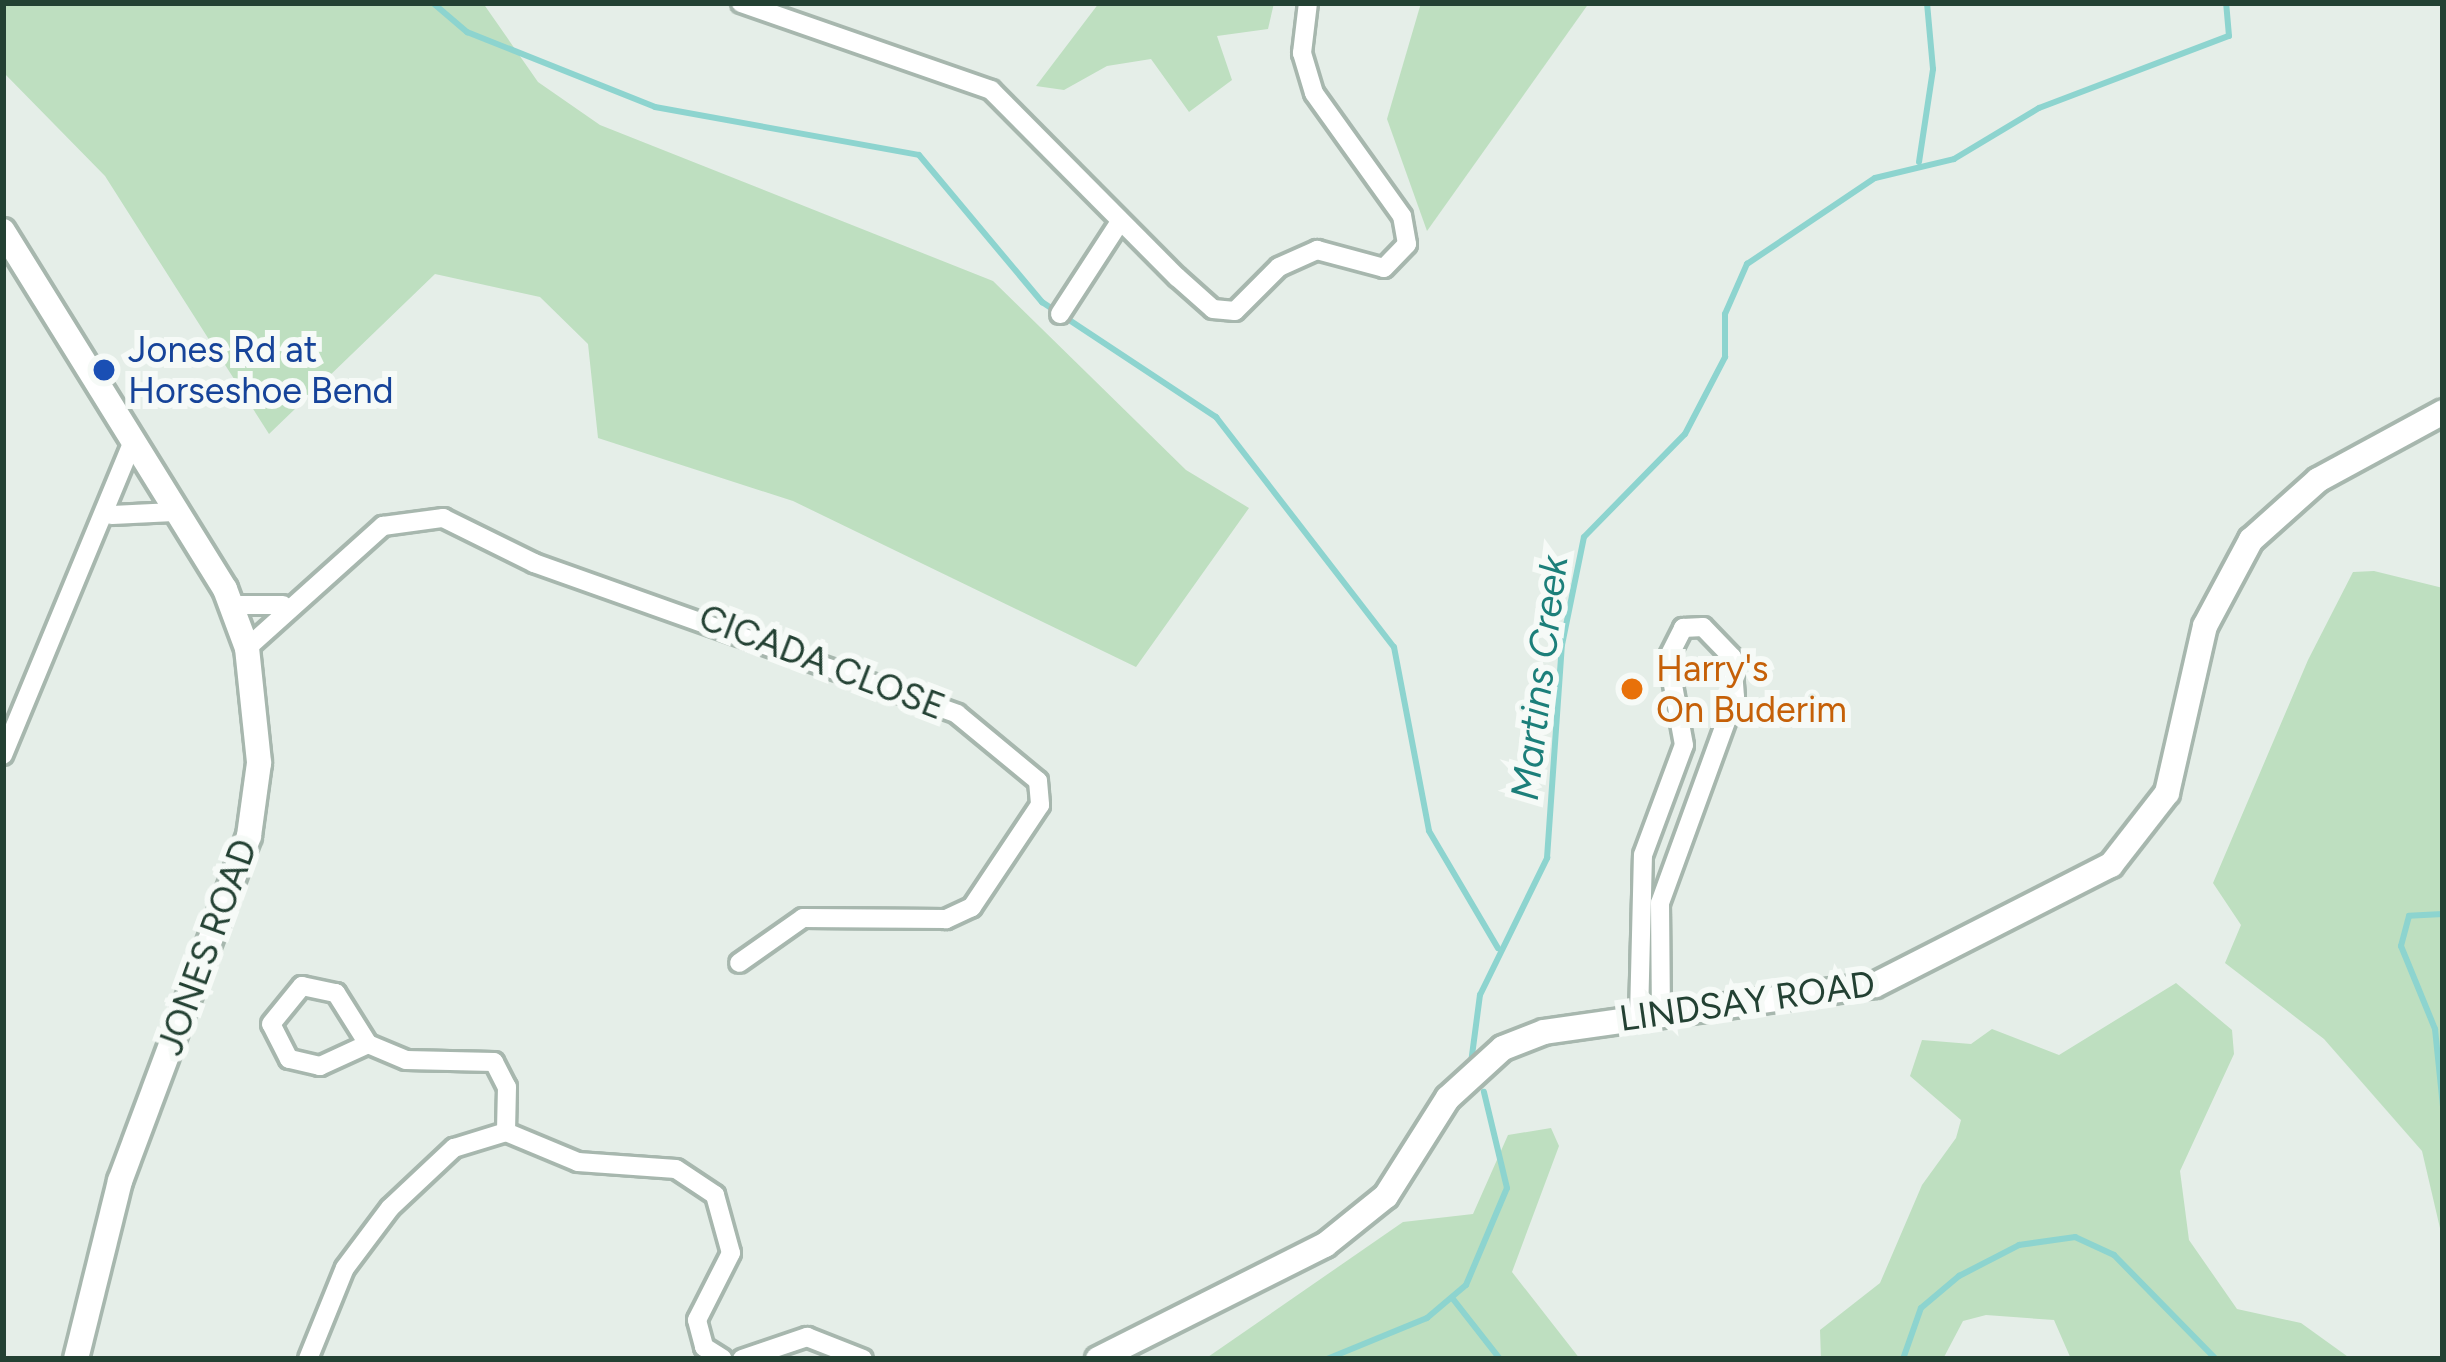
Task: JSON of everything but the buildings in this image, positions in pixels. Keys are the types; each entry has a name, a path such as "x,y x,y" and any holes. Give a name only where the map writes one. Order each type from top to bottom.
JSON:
{"street":[{"path":"741,3 794,17"},
{"path":"764,3 991,90 1119,223 1213,309 1254,304 1279,267 1316,250 1366,268 1399,261 1402,216 1305,71 1308,3"},
{"path":"1060,314 1119,223"},
{"name":"JONES ROAD","path":"3,231 48,290 130,448 232,605 247,648 259,763 249,836 120,1180 76,1359"},
{"name":"LINDSAY ROAD","path":"1097,1359 1325,1245 1386,1196 1448,1098 1503,1048 1650,1016 1905,976 2111,865 2167,793 2205,626 2251,540 2318,480 2443,412"},
{"path":"3,755 111,515 130,448"},
{"path":"111,515 175,512"},
{"name":"CICADA CLOSE","path":"247,648 284,605 383,526 443,518 534,562 957,714 1038,781 1040,805 972,907 946,919 803,918 740,963"},
{"path":"232,605 284,605"},
{"path":"1703,627 1732,657 1735,697 1660,902 1650,1016 1642,855 1684,746 1668,658 1683,628 1703,627"},
{"path":"368,1044 299,1064 271,1024 292,990 324,987 368,1044 406,1060 494,1061 507,1087 506,1132"},
{"path":"308,1359 345,1268 378,1222 454,1148 506,1132 578,1162 676,1168 715,1195 731,1253 698,1320 704,1347 723,1359"},
{"path":"742,1359 807,1337 863,1359"}],"green space":[{"path":"3,3 483,3 538,82 600,125 993,281 1186,470 1249,508 1136,667 793,501 598,438 588,344 540,297 435,274 269,434 105,176 3,72"},
{"path":"1099,3 1274,3 1268,29 1217,36 1232,80 1189,112 1151,59 1107,66 1064,90 1036,86"},
{"path":"1421,3 1589,3 1427,231 1387,119"},
{"path":"2374,571 2443,588 2443,1241 2422,1151 2324,1039 2225,963 2241,925 2213,883 2308,660 2353,572"},
{"path":"2176,983 2232,1030 2234,1054 2180,1171 2189,1240 2237,1309 2301,1323 2351,1359 2071,1359 2054,1320 1986,1315 1963,1321 1943,1359 1821,1359 1820,1330 1880,1283 1922,1185 1956,1138 1961,1120 1910,1076 1922,1040 1971,1044 1992,1029 2059,1055"},
{"path":"1551,1128 1559,1146 1512,1272 1580,1359 1205,1359 1403,1222 1473,1214 1508,1135"}],"waterway":[{"path":"433,3 467,32 655,107 919,155 1042,302 1216,417 1394,647 1429,831 1498,948"},
{"path":"1919,162 1933,69 1927,3"},
{"name":"Martins Creek","path":"1471,1063 1480,995 1547,858 1562,645 1584,537 1685,434 1725,357 1725,314 1747,264 1875,178 1954,159 2039,108 2229,36 2226,3"},
{"path":"2443,914 2409,916 2401,946 2435,1029 2443,1107"},
{"name":"Martins Creek","path":"1327,1359 1427,1318 1466,1285 1507,1188 1484,1092"},
{"path":"1903,1359 1921,1308 1959,1276 2019,1245 2075,1237 2114,1255 2216,1359"},
{"path":"1453,1299 1500,1359"}],"place":[{"name":"Jones Rd at Horseshoe Bend","path":"104,370"},
{"name":"Harry's On Buderim","path":"1632,689"}]}
